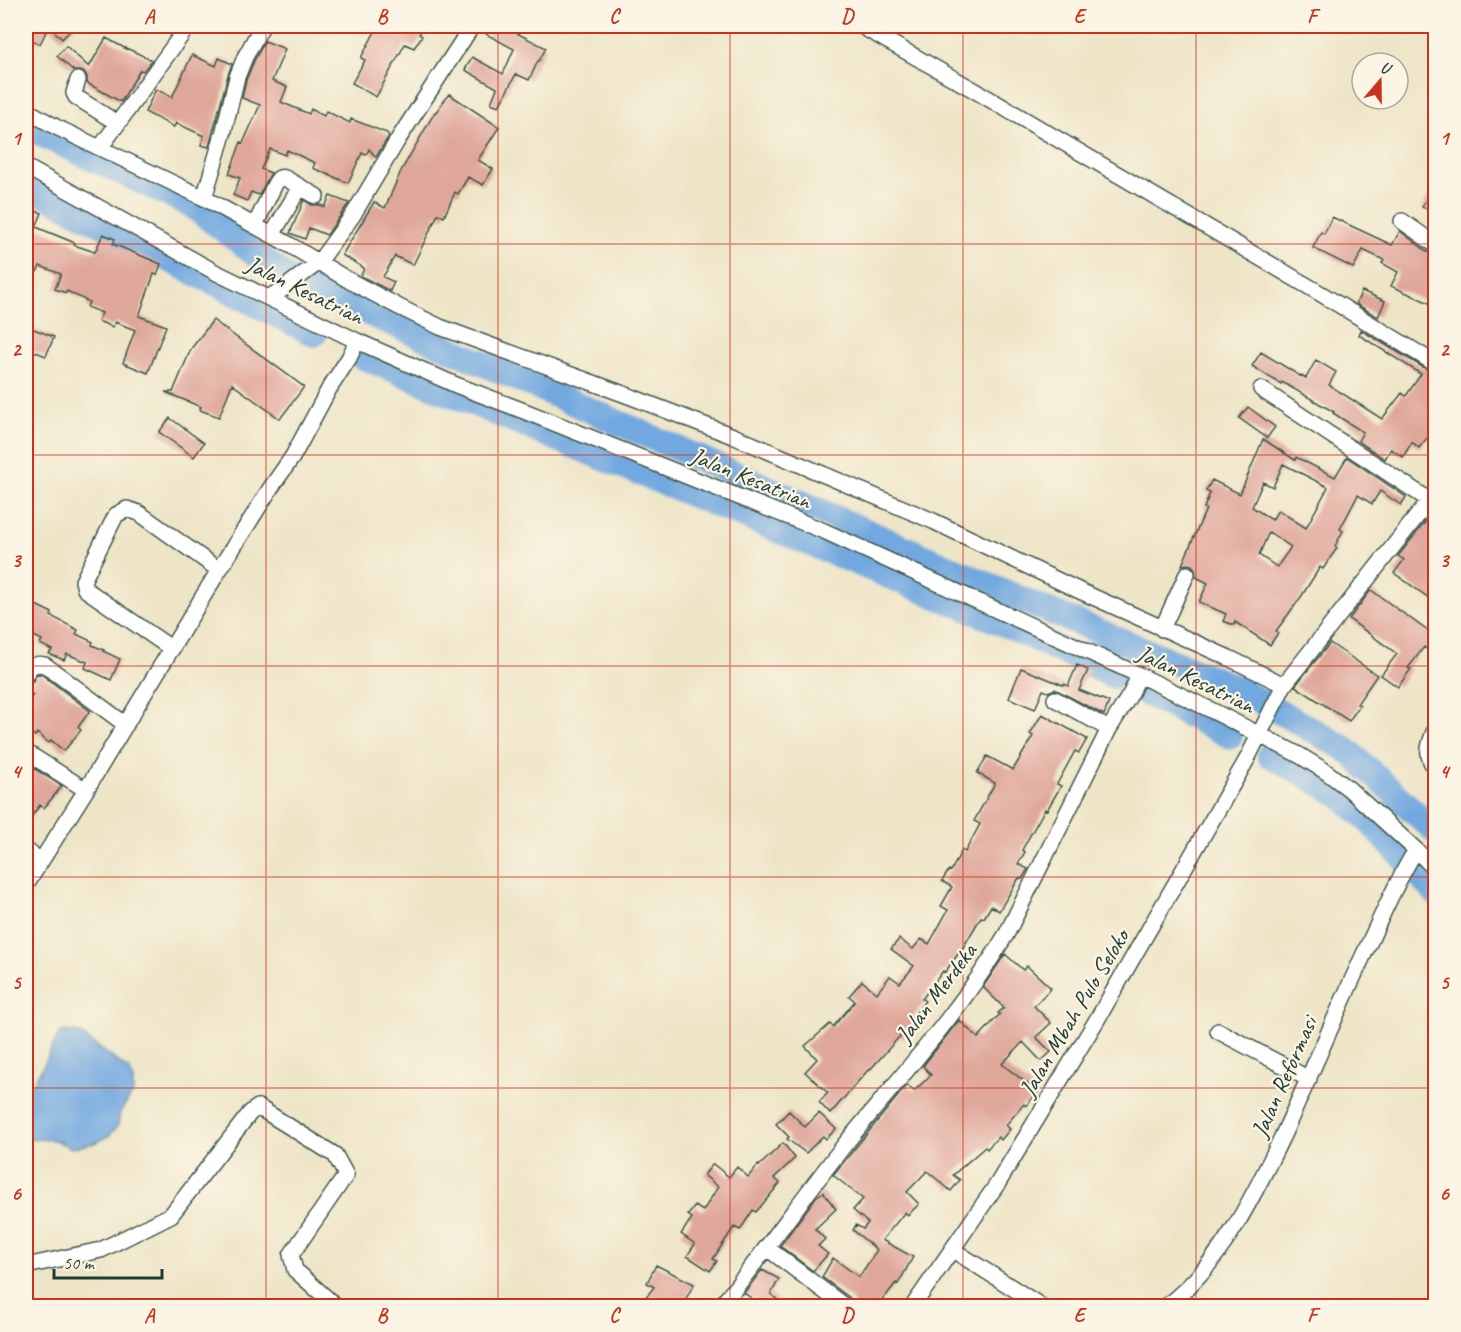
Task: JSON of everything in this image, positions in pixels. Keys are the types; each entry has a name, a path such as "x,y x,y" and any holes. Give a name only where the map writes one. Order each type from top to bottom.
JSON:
{"street":[{"path":"100,148 188,26"},
{"path":"204,198 237,77 262,26"},
{"path":"268,298 283,290 315,264 353,215 399,138 472,26"},
{"path":"861,26 1313,289 1435,363"},
{"path":"78,80 74,93 76,97 117,123"},
{"path":"26,110 56,128 204,198 272,235 315,264 441,327 733,436 1165,621 1281,691"},
{"name":"Jalan Kesatrian","path":"26,167 268,298 353,349 524,411 824,531 1135,684 1259,734 1299,755 1349,789 1413,854 1436,870"},
{"path":"255,225 279,178 285,178 316,196"},
{"path":"272,235 300,187"},
{"path":"1402,221 1436,245"},
{"path":"26,885 219,570 270,489 294,456 353,349"},
{"path":"1261,389 1432,496"},
{"name":"Jalan Mbah Pulo Seloko","path":"913,1306 998,1183 1098,1018 1246,761 1281,691 1432,496"},
{"path":"172,650 85,590 83,581 116,515 127,509 139,513 219,570"},
{"path":"1165,621 1187,574"},
{"path":"26,674 33,665 45,665 126,725"},
{"name":"Jalan Merdeka","path":"721,1306 844,1147 950,1016 994,954 1007,933 1109,729 1135,684"},
{"path":"1055,699 1109,729"},
{"path":"1436,727 1428,745 1428,755 1436,770"},
{"path":"26,752 86,790"},
{"path":"26,850 40,861"},
{"name":"Jalan Reformasi","path":"1167,1306 1203,1272 1247,1208 1309,1079 1344,995 1413,854"},
{"path":"1218,1031 1309,1079"},
{"path":"26,1266 101,1250 171,1215 250,1113 258,1107 335,1155 346,1175 291,1255 295,1270 331,1302 328,1306"},
{"path":"767,1248 844,1306"},
{"path":"953,1250 1041,1306"}],"water":[{"path":"65,1031 79,1033 129,1070 133,1081 133,1093 120,1112 118,1125 110,1135 95,1143 71,1148 55,1140 32,1139 26,1142 26,1094 45,1063 59,1033"}],"building":[{"path":"28,26 49,26 40,44 26,37"},
{"path":"49,26 75,26 62,39"},
{"path":"378,26 425,26 414,48 405,44 376,97 352,83 365,60 361,58"},
{"path":"490,26 503,26 546,48 529,80 516,74 499,106 491,103 497,88 465,70 472,57 503,74 514,49 486,34"},
{"path":"106,38 152,60 143,71 140,70 121,102 87,83 85,73 74,71 57,56 66,46 89,67"},
{"path":"265,41 285,49 272,81 287,87 281,102 309,114 311,109 324,116 326,111 350,123 351,119 387,133 389,136 376,157 369,149 366,155 362,153 348,183 313,168 315,163 287,150 285,155 270,149 261,169 271,173 259,195 251,192 247,201 233,195 240,178 229,174 241,142 243,143 260,105 242,98 246,80"},
{"path":"192,55 216,66 219,58 232,64 209,147 201,145 204,136 176,123 174,127 145,112 156,89 172,97"},
{"path":"449,94 499,127 478,160 493,169 483,185 468,177 458,194 455,192 444,217 438,214 413,265 395,256 383,277 394,282 390,291 361,276 364,268 342,255 374,202 385,208 401,171 435,112"},
{"path":"1436,182 1436,214 1422,207"},
{"path":"330,196 349,203 327,235 309,228 305,239 290,233 304,200 312,205 325,207"},
{"path":"26,210 42,213 36,227 75,243 74,245 95,252 103,234 115,239 113,244 161,264 157,275 154,274 139,316 166,326 148,373 123,363 135,330 115,322 113,327 98,321 102,313 87,307 89,302 67,291 66,293 55,289 61,274 40,266 37,272 26,267"},
{"path":"1332,217 1392,245 1400,231 1428,252 1436,255 1436,306 1391,286 1398,272 1382,263 1384,260 1363,250 1353,268 1313,248 1321,232 1324,234"},
{"path":"1362,291 1385,301 1378,317 1356,304"},
{"path":"213,320 304,387 280,419 232,384 219,417 165,392 173,392 191,349"},
{"path":"26,326 54,337 46,356 26,348"},
{"path":"1361,330 1436,374 1436,437 1431,433 1419,448 1412,442 1403,457 1391,449 1385,459 1358,441 1363,432 1334,412 1252,366 1261,352 1306,378 1316,360 1336,372 1329,385 1382,419 1402,393 1406,396 1421,374 1359,335"},
{"path":"1248,407 1275,427 1267,438 1239,418"},
{"path":"170,418 204,443 194,457 159,432"},
{"path":"1263,439 1295,460 1296,457 1335,477 1347,457 1406,497 1401,505 1380,491 1372,504 1358,495 1340,529 1343,531 1335,546 1337,548 1323,569 1320,567 1276,631 1278,633 1270,645 1235,622 1234,625 1223,621 1226,614 1199,602 1208,583 1196,577 1192,565 1182,565 1206,509 1204,508 1210,493 1206,491 1212,480 1240,494","holes":["1283,464 1328,487 1306,528 1278,510 1272,520 1252,507 1263,482 1273,487","1269,532 1291,547 1277,567 1259,555"]},
{"path":"1434,511 1436,512 1436,603 1394,573 1404,560 1398,556"},
{"path":"1371,590 1436,637 1436,656 1424,647 1408,668 1411,669 1398,687 1381,675 1397,654 1349,619"},
{"path":"26,600 78,630 76,634 93,642 92,645 120,659 111,680 85,668 87,662 67,654 64,660 49,654 52,650 40,644 42,640 26,632"},
{"path":"1330,643 1377,675 1357,704 1360,705 1349,721 1295,686"},
{"path":"1077,665 1088,670 1079,690 1109,702 1104,715 1055,689 1048,692 1043,690 1035,709 1009,698 1021,668 1068,686"},
{"path":"37,674 41,674 90,711 78,727 81,730 64,751 51,740 49,743 37,733 35,736 26,729 26,704 33,695 26,689 26,686"},
{"path":"1042,714 1087,739 1079,753 1075,751 1057,784 1061,786 1022,850 1025,852 1018,864 1028,869 1022,879 1019,878 999,911 991,906 984,918 981,917 964,946 922,999 925,1001 912,1018 915,1020 903,1038 900,1036 830,1114 819,1102 828,1093 805,1072 817,1059 805,1046 830,1024 833,1027 855,1001 849,996 862,981 877,993 890,976 900,983 914,966 891,949 899,939 913,949 921,939 929,944 948,910 941,906 952,887 942,881 949,870 951,871 962,850 965,852 980,824 974,821 995,783 977,773 987,756 1013,770 1033,736 1030,734"},
{"path":"26,763 62,786 44,808 40,805 26,824"},
{"path":"1005,954 1023,970 1027,966 1051,988 1034,1006 1051,1023 1036,1037 1051,1052 1041,1061 1023,1042 1002,1064 1038,1092 1006,1125 1010,1129 1001,1140 998,1137 987,1149 985,1147 953,1175 960,1180 951,1191 927,1171 907,1192 919,1204 908,1215 905,1212 882,1240 913,1257 898,1284 896,1283 878,1306 854,1306 850,1298 822,1277 833,1258 859,1277 877,1250 853,1230 856,1225 863,1229 868,1223 853,1210 863,1199 833,1175 907,1085 914,1091 931,1075 923,1066 959,1020 978,1038 1000,1014 998,1013 1004,1008 983,987"},
{"path":"789,1111 805,1127 819,1113 836,1129 826,1139 823,1136 806,1153 787,1139 789,1137 776,1124"},
{"path":"783,1143 795,1158 774,1178 780,1183 756,1212 753,1210 740,1230 734,1227 713,1259 717,1261 710,1271 687,1256 695,1244 681,1234 692,1218 688,1215 695,1206 703,1211 718,1187 704,1175 713,1164 729,1177 737,1167 748,1177"},
{"path":"823,1192 836,1209 815,1229 825,1239 818,1246 828,1254 813,1271 780,1246 816,1197"},
{"path":"656,1265 694,1284 682,1306 639,1306 654,1287 647,1283"},
{"path":"762,1270 779,1279 771,1294 784,1306 751,1306 754,1300 744,1293"}],"waterway":[{"path":"26,127 191,205 286,277 1032,604 1237,688 1346,749 1436,832"},
{"path":"26,185 205,278"},
{"path":"215,283 314,334"},
{"path":"361,356 1002,623 1114,676"},
{"path":"1147,694 1230,736"},
{"path":"1270,755 1339,794 1367,819 1436,893"}]}
